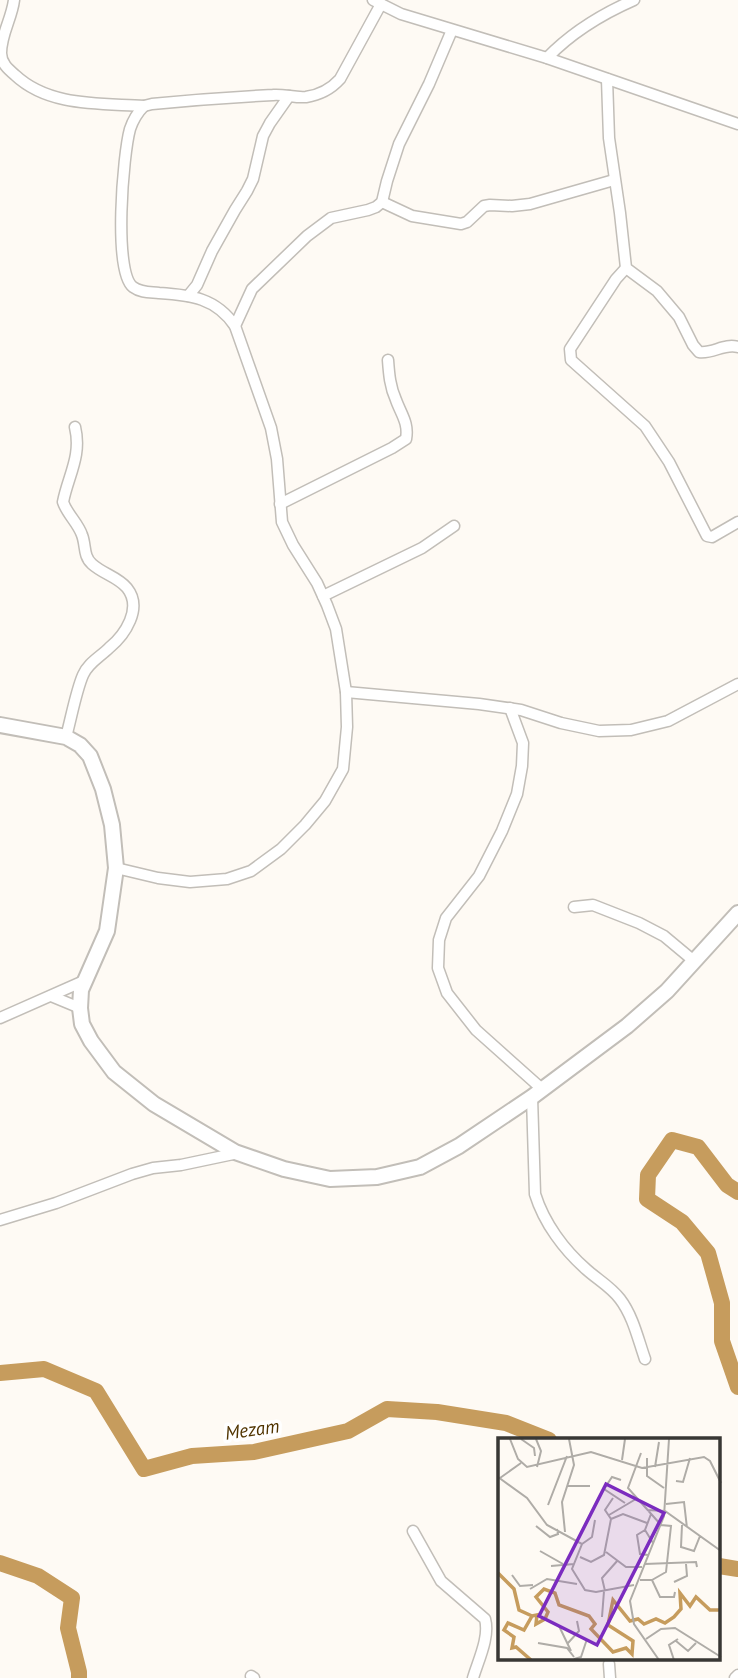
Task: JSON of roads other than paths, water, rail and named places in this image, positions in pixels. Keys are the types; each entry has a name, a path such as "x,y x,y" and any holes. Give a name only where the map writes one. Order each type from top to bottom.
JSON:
{"street":[{"path":"14,0 3,36 3,63 34,90 70,101 144,106 202,99 307,96 322,92 333,87 340,79 377,2 401,14 547,58 738,124"},
{"path":"547,58 583,28 634,0"},
{"path":"234,326 252,289 307,236 331,218 368,210 382,202 399,144 453,30"},
{"path":"607,79 609,138 626,268 657,291 679,317 699,352 729,346 738,347"},
{"path":"193,297 212,251 251,185 263,136 289,96"},
{"path":"116,868 190,883 228,879 251,871 281,849 325,801 343,768 347,727 346,692 336,629 323,596 282,522 277,459 271,428 234,326 228,316 215,305 193,297 135,289 129,283 125,272 121,231 123,172 130,131 138,112 144,106"},
{"path":"382,202 412,216 461,224 467,222 484,206 530,204 614,180"},
{"path":"626,268 570,349 571,360 645,426 669,462 707,536 712,537 738,522"},
{"path":"280,504 406,439 408,430 389,379 388,360"},
{"path":"66,737 83,674 90,664 123,634 134,607 129,590 120,581 92,565 81,532 63,502 77,451 75,427"},
{"path":"323,596 422,548 454,526"},
{"path":"346,692 510,708 599,731 631,730 668,722 738,684"},
{"path":"510,708 523,743 517,794 479,876 446,918 439,940 438,968 447,993 476,1031 537,1093 536,1194 539,1206 563,1244 585,1269 619,1297 631,1320 645,1359"},
{"path":"0,726 66,737 80,745 90,756 103,789 112,825 116,868 107,931 82,990 82,1024 91,1041 114,1072 154,1104 239,1153 284,1170 330,1180 377,1177 420,1167 459,1146 537,1093 627,1026 667,991 738,913"},
{"path":"573,907 593,905 639,923 664,936 694,961"},
{"path":"0,1018 86,980"},
{"path":"51,996 80,1008"},
{"path":"0,1220 153,1168 239,1153"},
{"path":"413,1531 441,1581 485,1619 484,1639 473,1678"},
{"path":"609,1664 610,1678"}],"waterway":[{"name":"Mezam","path":"738,1192 727,1185 698,1147 672,1140 648,1175 647,1199 682,1222 708,1253 722,1303 722,1341 738,1387"},
{"name":"Mezam","path":"0,1373 44,1369 96,1391 144,1469 192,1456 254,1452 348,1431 387,1409 437,1412 506,1423 544,1438"},
{"name":"Mezam","path":"0,1563 38,1576 72,1598 68,1628 79,1678"},
{"name":"Mezam","path":"720,1566 738,1569"}]}
